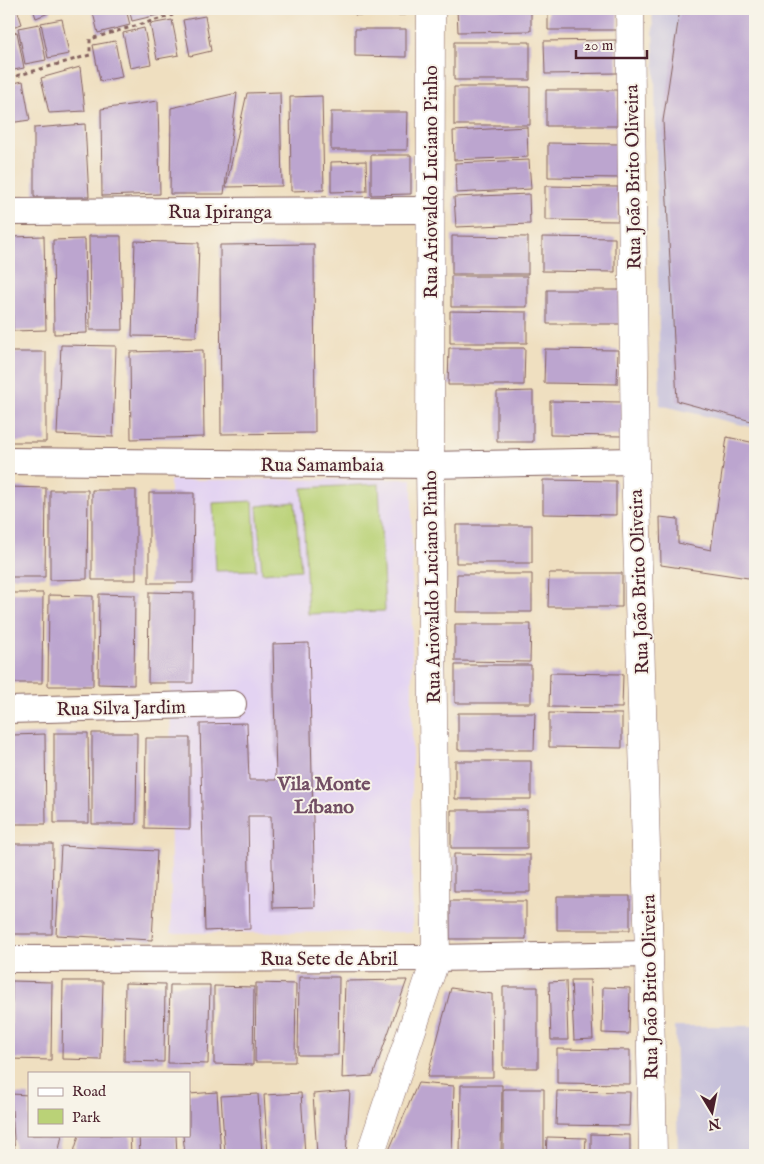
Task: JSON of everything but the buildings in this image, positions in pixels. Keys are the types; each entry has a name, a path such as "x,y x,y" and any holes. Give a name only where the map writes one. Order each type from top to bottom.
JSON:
{"street":[{"name":"Rua Ariovaldo Luciano Pinho","path":"370,1155 436,958 430,465 431,9"},
{"name":"Rua João Brito Oliveira","path":"630,9 635,461 653,1155"},
{"name":"Rua Ipiranga","path":"9,212 430,210"},
{"name":"Rua Samambaia","path":"9,462 430,465 635,461"},
{"name":"Rua Silva Jardim","path":"9,710 233,704"},
{"name":"Rua Sete de Abril","path":"9,959 436,958 649,954"}],"path":[{"path":"9,78 90,55 90,39 173,15"}],"shaded area":[{"path":"652,9 755,9 755,428 660,405 655,79"},
{"path":"412,479 412,932 171,933 170,480"},
{"path":"675,1026 755,1026 755,1155 678,1155"}],"green space":[{"path":"379,484 385,611 308,614 302,488"},
{"path":"253,501 256,570 216,571 213,503"},
{"path":"295,502 301,570 262,573 257,506"}],"district":[{"name":"Vila Monte Líbano","path":"324,794"}]}
